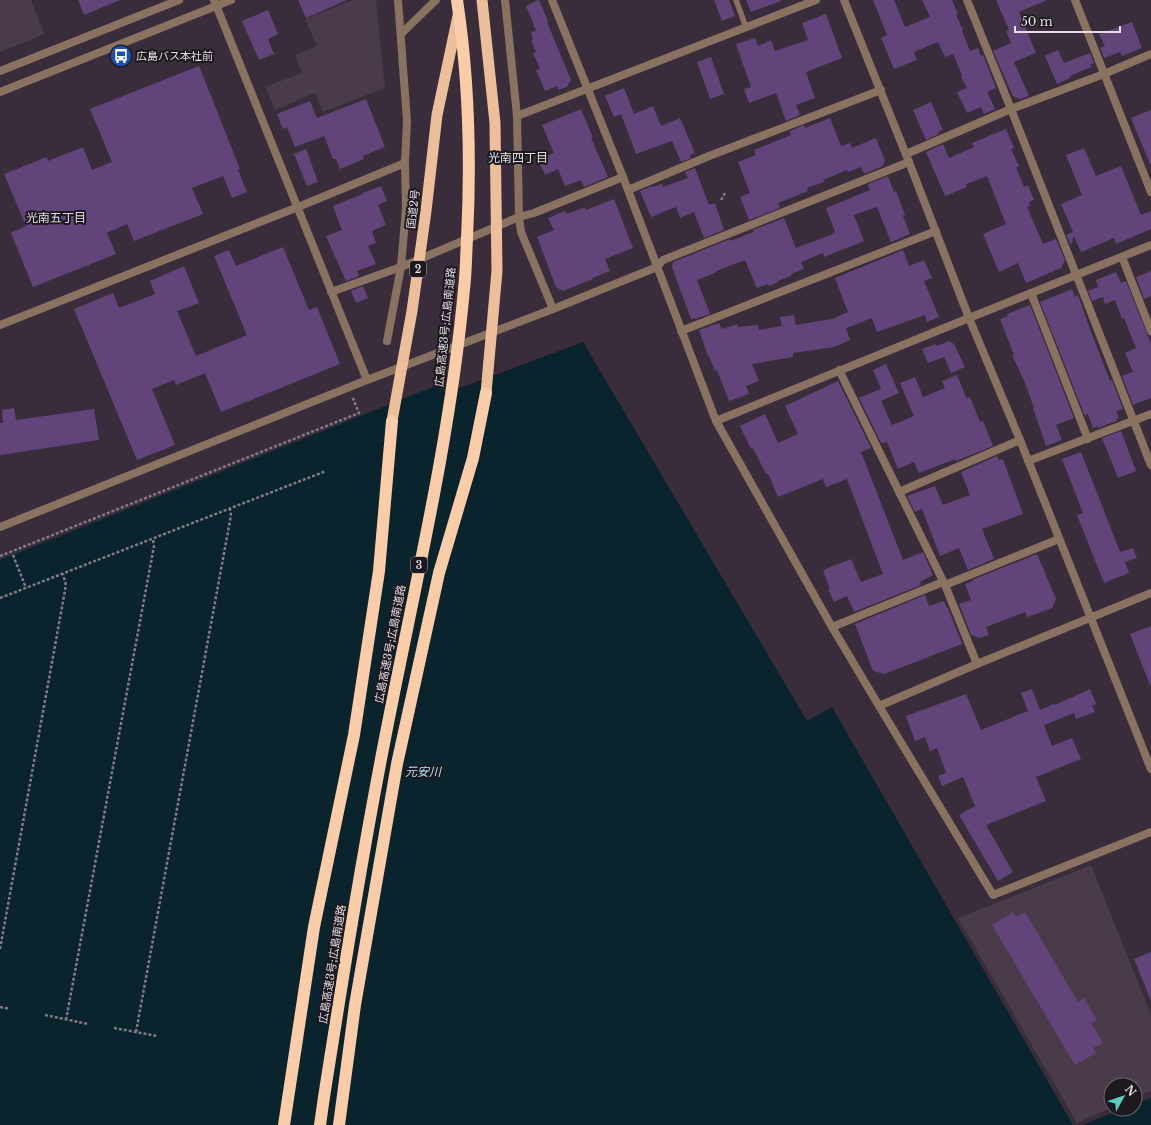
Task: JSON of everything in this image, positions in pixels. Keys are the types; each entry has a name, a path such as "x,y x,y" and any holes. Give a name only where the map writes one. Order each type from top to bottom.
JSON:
{"highway":[{"name":"広島高速3号;広島南道路","path":"320,1125 358,887 388,722 441,453 455,367 464,288 468,199 469,124 463,35 457,0"},
{"name":"国道2号","path":"392,421 412,311 426,211 437,115 462,0"},
{"path":"339,1125 355,1005 397,764 439,573 473,458 486,393 497,272 495,123 482,0"},
{"path":"284,1125 314,927 354,735 378,579 392,421"}],"street":[{"path":"0,71 179,0"},
{"path":"0,92 215,3 231,0"},
{"path":"387,341 401,267 406,208 405,163 407,121 398,0"},
{"path":"401,34 436,0"},
{"path":"505,0 517,116 519,217 521,232 553,308"},
{"path":"552,0 623,177 716,421 832,627 993,895 1151,832"},
{"path":"517,116 588,90 816,0"},
{"path":"844,0 908,158 969,318 1020,440 1151,769"},
{"path":"967,0 1151,465"},
{"path":"1075,0 1151,192"},
{"path":"215,3 367,380"},
{"path":"0,527 367,380 657,267 663,260 908,158 1011,109 1104,74 1151,54"},
{"path":"628,190 709,156 881,90"},
{"path":"0,325 405,163"},
{"path":"331,292 401,267 519,217 534,213 623,177"},
{"path":"681,331 936,231"},
{"path":"716,421 1151,245"},
{"path":"1122,257 1151,331"},
{"path":"1031,293 1088,439"},
{"path":"839,370 944,583 977,664"},
{"path":"1028,461 1151,414"},
{"path":"899,492 1020,440"},
{"path":"832,627 1059,539"},
{"path":"879,706 977,664 1151,594"}],"lane":[{"path":"736,0 746,27"}],"path":[{"path":"721,200 725,194"},
{"path":"0,556 359,413 352,396"},
{"path":"0,598 326,471"},
{"path":"136,1032 232,515 230,509"},
{"path":"66,1020 154,546 153,539"},
{"path":"13,555 26,588"},
{"path":"0,949 66,585 63,574"},
{"path":"0,1007 10,1009"},
{"path":"45,1015 88,1024"},
{"path":"114,1028 157,1036"}],"shaded area":[{"path":"0,0 31,0 44,34 0,52"},
{"path":"353,0 376,0 385,88 323,112 315,93 275,110 265,87 302,73 295,55 317,46 305,19"},
{"path":"1091,865 1151,1015 1151,1091 1143,1094 1143,1077 1103,1077 1103,1112 1077,1123 958,918"}],"water":[{"name":"元安川","path":"583,342 807,721 832,707 1073,1125 0,1125 0,560 440,384 446,393"},
{"path":"1151,1098 1151,1125 1082,1125 1103,1117 1143,1117 1143,1101"}],"building":[{"path":"78,0 120,0 84,15"},
{"path":"298,0 347,0 306,18"},
{"path":"538,0 548,21 547,22 571,80 567,87 558,90 557,86 545,91 536,70 540,69 533,53 536,52 531,40 533,39 531,33 536,30 526,6"},
{"path":"714,0 729,0 735,16 722,21"},
{"path":"746,0 781,0 781,1 751,12"},
{"path":"873,0 894,0 905,27 930,17 922,0 952,0 958,14 956,15 970,51 978,48 981,56 983,55 996,88 987,92 995,109 984,114 981,107 967,113 957,92 967,88 961,76 962,75 953,54 945,57 938,42 914,52 917,60 894,69 881,38 887,35"},
{"path":"996,0 1047,0 1019,12 1036,53 1014,62 1029,96 1020,99 1013,96 993,51 1011,43 1006,31 1009,30"},
{"path":"268,10 278,34 268,39 274,54 259,60 242,21"},
{"path":"826,14 842,58 806,72 815,98 796,105 800,115 786,121 776,93 749,103 744,89 751,87 736,44 755,38 758,46 771,40 775,51 808,40 802,23"},
{"path":"1132,22 1142,48 1122,56 1120,52 1104,58 1100,48 1105,46 1099,34"},
{"path":"1058,50 1064,63 1090,53 1094,63 1090,65 1091,67 1070,76 1070,78 1057,84 1045,56"},
{"path":"711,57 724,94 710,99 697,62"},
{"path":"199,66 240,169 238,170 247,192 232,198 223,176 192,188 203,214 134,241 127,224 107,233 116,254 33,287 11,233 26,226 4,174 47,157 48,161 83,147 92,170 112,162 90,109"},
{"path":"624,88 634,114 653,106 661,126 680,118 695,153 690,155 691,158 681,162 672,141 636,154 621,114 614,117 605,96"},
{"path":"366,99 385,147 363,156 364,159 340,169 336,159 333,159 324,136 295,147 287,127 283,129 277,114 310,101 317,118"},
{"path":"931,102 943,130 938,132 939,134 926,140 913,110"},
{"path":"581,109 593,138 591,138 608,177 584,187 581,180 565,186 558,169 545,175 538,160 554,153 542,125"},
{"path":"1151,110 1151,164 1150,164 1131,118"},
{"path":"830,118 841,146 850,143 852,148 876,138 885,161 883,166 864,174 861,167 848,172 847,170 823,180 824,182 807,188 808,191 778,203 780,208 749,220 740,197 750,193 738,162 756,155 754,150 791,135 790,131 804,125 805,128"},
{"path":"1006,129 1014,148 1011,149 1019,166 1016,167 1024,187 1028,185 1034,200 1029,202 1030,206 1027,207 1043,244 1056,239 1065,260 1061,268 1026,283 1018,263 999,272 983,234 1006,224 987,176 966,184 967,187 945,196 926,152 943,144 949,158 974,147 972,143"},
{"path":"1084,148 1096,176 1121,166 1141,215 1151,211 1151,229 1116,244 1114,238 1081,252 1074,236 1071,245 1066,235 1073,232 1061,204 1082,195 1066,155"},
{"path":"306,149 318,182 307,186 294,154"},
{"path":"695,168 709,205 715,203 724,230 704,238 694,212 680,218 676,207 651,217 640,191 662,184 663,187 688,178 685,172"},
{"path":"888,176 894,192 896,191 910,234 891,242 877,207 854,215 864,241 824,257 823,253 801,262 804,269 769,286 768,284 757,288 745,260 697,280 710,314 691,319 672,267 673,262 730,239 730,241 754,232 753,230 784,218 796,248 833,234 832,233 835,232 826,208 870,190 868,184"},
{"path":"381,186 387,201 378,205 386,225 372,231 376,243 368,246 376,264 357,271 359,276 346,281 326,236 342,230 333,206"},
{"path":"614,199 633,248 605,259 610,271 563,291 556,287 537,237 554,230 548,218 565,211 567,214 585,207 586,210"},
{"path":"283,247 309,310 317,307 340,364 221,412 205,373 176,385 174,380 152,389 175,445 137,460 74,309 113,293 119,308 155,294 150,281 184,266 199,303 177,311 196,356 247,335 214,256 229,250 236,266"},
{"path":"903,250 909,266 924,260 932,278 924,281 939,317 927,322 925,315 877,332 872,318 846,328 850,340 834,347 793,353 793,357 752,364 759,381 746,386 749,394 729,401 717,370 715,371 708,356 699,330 719,323 722,329 737,324 738,327 758,325 759,330 782,326 780,317 794,315 796,325 832,319 848,312 835,278"},
{"path":"1151,271 1151,296 1144,299 1136,277"},
{"path":"1116,272 1121,283 1126,281 1151,344 1151,398 1133,405 1122,376 1133,372 1125,353 1136,348 1124,318 1122,319 1115,300 1105,304 1103,297 1092,301 1088,291 1098,287 1096,280"},
{"path":"363,286 368,298 356,303 351,291"},
{"path":"1072,289 1075,297 1078,295 1110,381 1112,380 1123,409 1116,411 1119,418 1116,419 1117,421 1098,428 1098,426 1093,428 1088,414 1084,414 1040,302"},
{"path":"1030,305 1074,418 1056,425 1062,440 1046,446 1025,383 1012,355 1014,355 1000,319 1008,316 1007,314"},
{"path":"949,341 954,344 965,367 951,373 944,357 928,363 922,349 936,344 937,346"},
{"path":"886,364 899,393 881,401 892,425 914,416 900,383 915,377 923,397 945,388 942,381 957,375 967,399 970,397 980,422 983,421 993,446 956,461 955,459 919,473 914,462 898,469 887,442 881,443 859,398 881,389 873,370"},
{"path":"838,381 871,448 861,452 903,560 923,552 933,575 920,582 921,585 854,612 847,596 834,602 828,589 830,589 823,570 851,559 861,582 883,574 847,479 826,487 823,479 778,497 768,473 766,474 753,448 751,449 740,426 765,414 778,443 798,434 785,406"},
{"path":"14,408 16,420 94,409 99,440 0,455 0,423 3,423 2,410"},
{"path":"1121,431 1136,471 1118,478 1102,438"},
{"path":"1081,452 1120,552 1133,548 1137,558 1125,562 1129,573 1104,583 1077,515 1083,513 1062,459"},
{"path":"997,456 999,460 1003,459 1023,514 982,529 994,559 968,570 959,548 940,556 922,509 915,512 907,496 935,486 943,505 970,495 961,472"},
{"path":"1037,554 1056,599 1052,608 1027,617 1025,612 986,627 989,635 979,638 971,635 959,604 971,600 965,584"},
{"path":"925,595 929,606 944,601 962,644 884,674 873,671 855,624"},
{"path":"1151,626 1151,685 1150,685 1130,634"},
{"path":"1032,689 1040,710 1090,689 1096,704 1092,706 1095,712 1076,719 1074,713 1044,725 1052,746 1072,738 1081,759 1036,777 1046,801 986,825 1013,872 998,881 959,815 975,806 963,777 942,786 938,776 946,773 937,748 930,751 925,737 915,741 906,716 966,694 981,730 1028,711 1021,693"},
{"path":"1013,912 1016,917 1025,912 1078,1002 1084,998 1097,1020 1091,1023 1103,1043 1093,1048 1096,1053 1075,1065 992,925"},
{"path":"1151,952 1151,1001 1134,959"}],"place":[{"name":"広島バス本社前","path":"121,56"}],"district":[{"name":"光南四丁目","path":"518,157"},
{"name":"光南五丁目","path":"56,217"}]}
